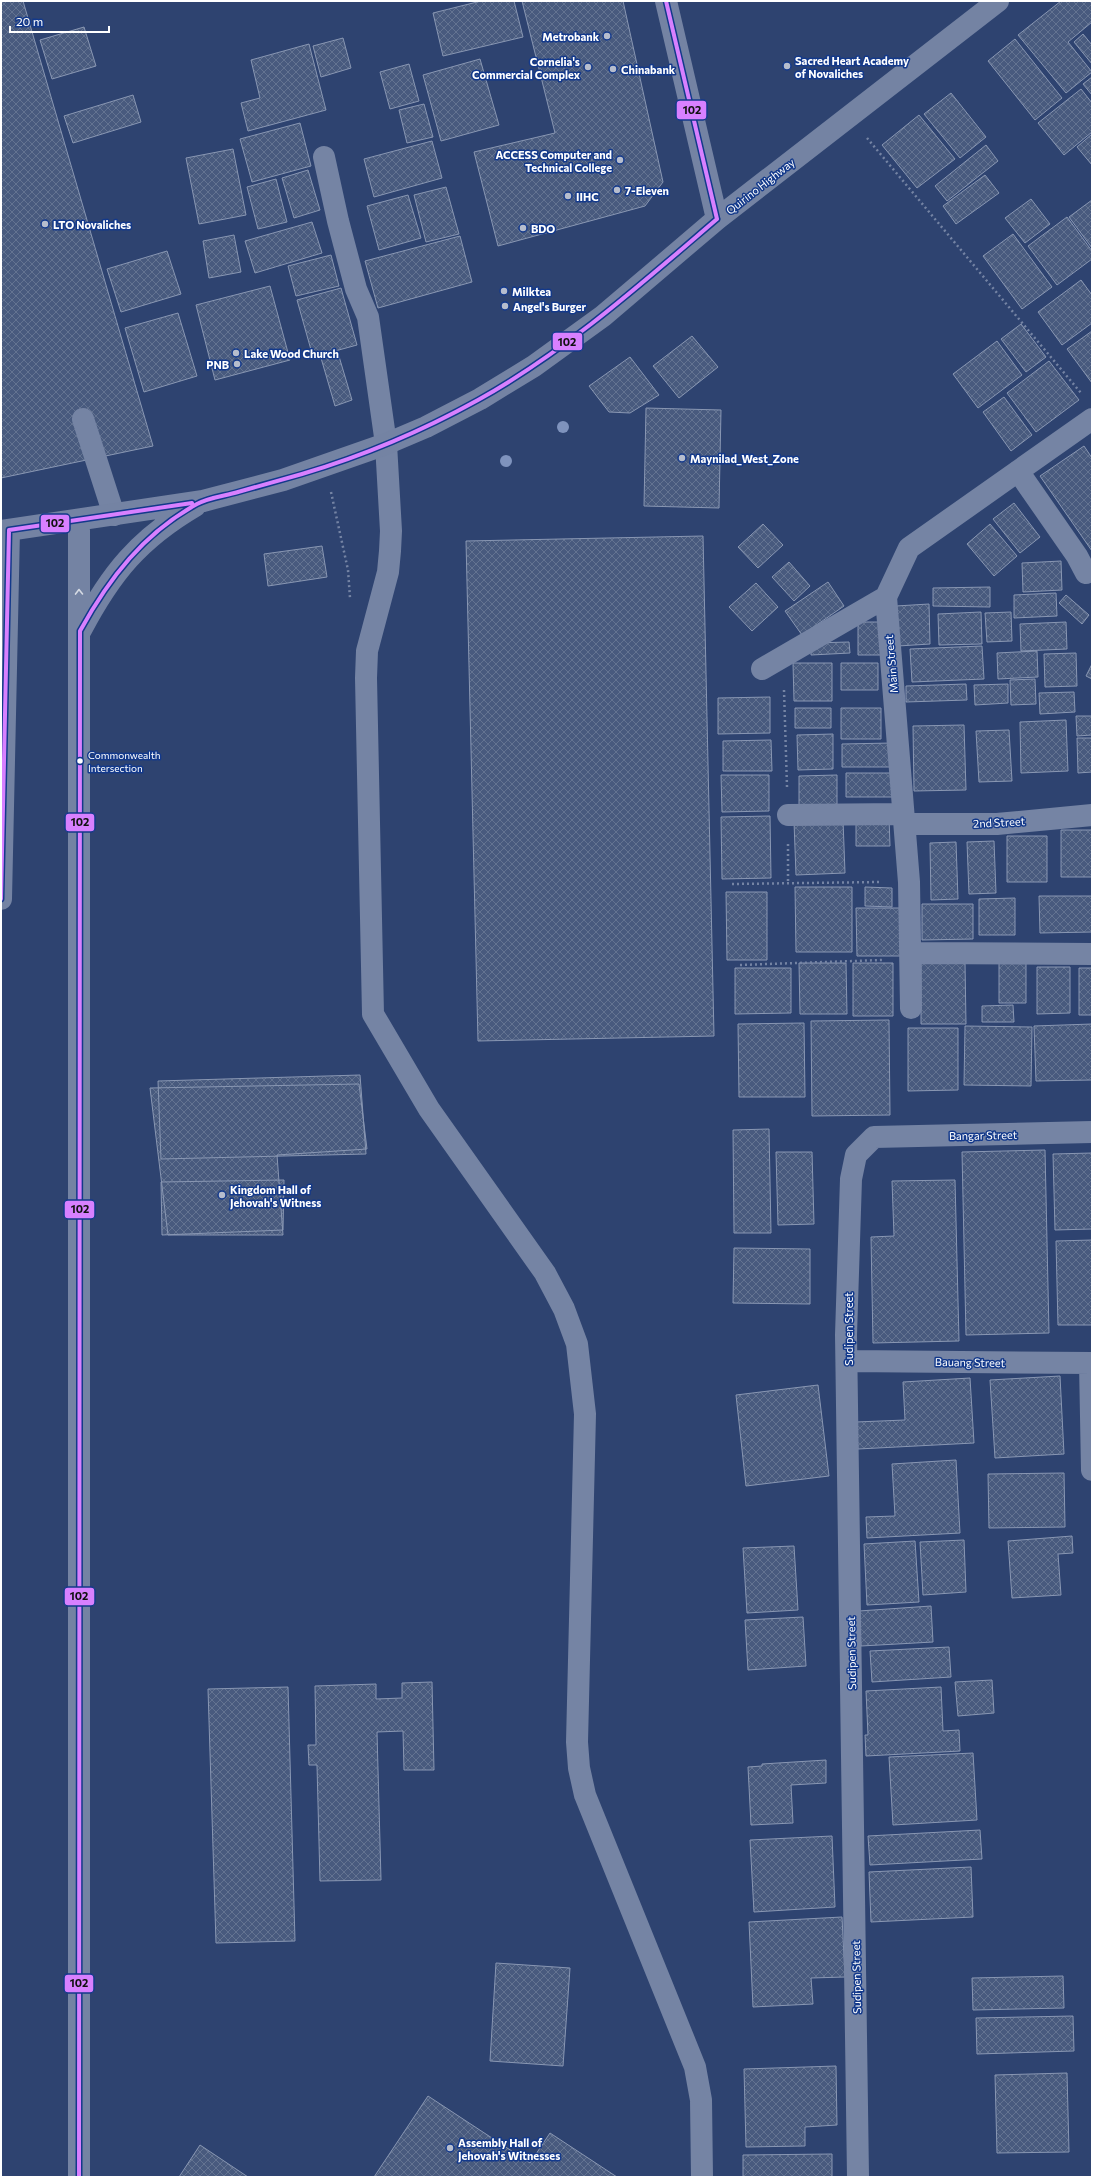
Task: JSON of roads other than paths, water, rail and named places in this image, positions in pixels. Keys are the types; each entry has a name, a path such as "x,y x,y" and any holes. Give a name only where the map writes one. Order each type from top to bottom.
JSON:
{"main road":[{"path":"666,1 717,220"},
{"name":"Quirino Highway","path":"5,531 203,501 304,473 386,444 426,427 480,399 534,366 603,316 717,220 998,1"},
{"path":"80,631 97,598 118,568 143,542 172,520 203,501"},
{"path":"79,520 79,2177"},
{"path":"1,899 5,531"}],"street":[{"path":"324,157 338,221 351,262 356,289 368,317 386,444 391,531 388,572 367,651 366,678 373,1014 428,1109 546,1273 564,1309 577,1344 585,1414 577,1742 579,1768 585,1795 695,2067 701,2100 702,2177"},
{"path":"83,419 114,515"},
{"name":"Main Street","path":"911,1008 909,882 886,597 909,548 1092,419"},
{"path":"1018,471 1077,556 1086,573"},
{"path":"762,669 886,597"},
{"name":"2nd Street","path":"788,815 997,824 1092,815"},
{"path":"911,956 1092,954"},
{"name":"Bangar Street","path":"874,1138 1092,1132"},
{"name":"Sudipen Street","path":"858,2177 848,1361 846,1335 851,1179 856,1155 874,1138"},
{"name":"Bauang Street","path":"848,1361 1091,1363"},
{"path":"1091,1363 1092,1470"}],"place":[{"name":"Metrobank","path":"607,36"},
{"name":"Sacred Heart Academy of Novaliches","path":"787,66"},
{"name":"Cornelia's Commercial Complex","path":"588,67"},
{"name":"Chinabank","path":"613,69"},
{"name":"ACCESS Computer and Technical College","path":"620,160"},
{"name":"7-Eleven","path":"617,190"},
{"name":"IIHC","path":"568,196"},
{"name":"LTO Novaliches","path":"45,224"},
{"name":"BDO","path":"523,228"},
{"name":"Milktea","path":"504,291"},
{"name":"Angel's Burger","path":"505,306"},
{"name":"Lake Wood Church","path":"236,353"},
{"name":"PNB","path":"237,364"},
{"name":"Maynilad_West_Zone","path":"682,458"},
{"name":"Commonwealth Intersection","path":"80,761"},
{"name":"Kingdom Hall of Jehovah's Witness","path":"222,1195"},
{"name":"Assembly Hall of Jehovah's Witnesses","path":"450,2148"}]}
